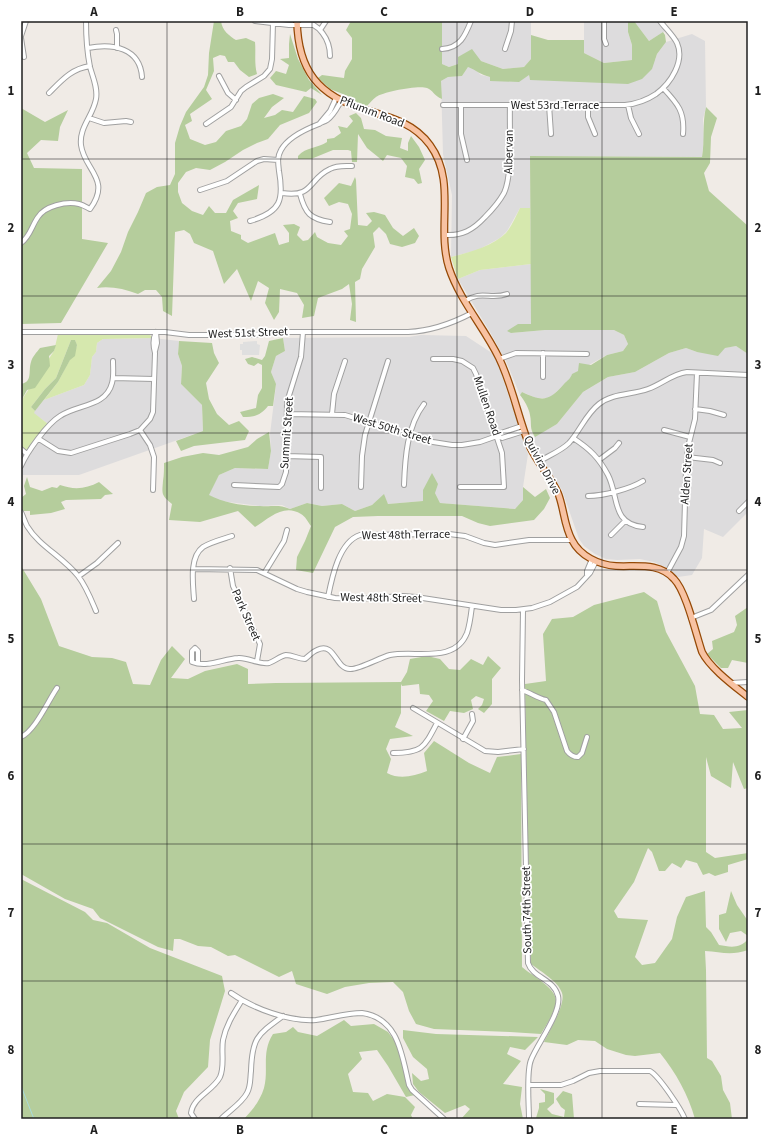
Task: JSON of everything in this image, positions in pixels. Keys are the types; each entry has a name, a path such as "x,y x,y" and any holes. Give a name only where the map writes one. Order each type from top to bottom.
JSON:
{"main road":[{"name":"Pflumm Road","path":"299,22 300,49 303,60 309,72 320,85 339,100 353,106 398,119 412,128 425,139 433,150 440,163 444,179"},
{"name":"Quivira Drive","path":"444,179 445,252 454,282 499,359 523,429 538,462 559,495 571,540 585,556 607,565 638,565 652,567 667,573 676,580 691,618 702,652 706,659 714,668 748,697"}],"street":[{"path":"24,57 21,37 26,21"},
{"path":"21,243 29,234 38,216 47,209 73,203 80,204 90,209 97,197 97,183 93,170 83,153 81,138 82,130 94,107 96,95 95,83 90,66 86,21"},
{"path":"255,21 273,23 299,22 312,25 320,30 328,43 330,56"},
{"path":"320,30 326,21"},
{"path":"442,49 451,48 462,41 471,21"},
{"path":"505,49 511,31 512,21"},
{"path":"604,21 604,39 606,44"},
{"path":"660,21 677,43 679,51 679,62 673,75 663,88 678,105 682,113 684,123 683,134"},
{"path":"206,124 231,107 246,87 259,80 270,69 272,59 273,23"},
{"path":"116,30 117,48"},
{"path":"88,48 104,46 129,52 139,62 142,77"},
{"path":"49,93 76,70 90,66"},
{"path":"219,76 228,93 236,100"},
{"name":"West 53rd Terrace","path":"443,105 628,105 644,100 656,94 663,88"},
{"path":"250,221 269,214 277,205 282,194 278,160 281,150 287,142 320,123 330,114 339,100"},
{"path":"461,105 462,134 467,160"},
{"name":"Albervan","path":"444,235 462,234 476,226 494,207 504,193 509,174 510,105"},
{"path":"549,105 551,134"},
{"path":"588,105 588,117 595,134"},
{"path":"628,105 631,118 639,134"},
{"path":"89,118 104,123 131,122"},
{"path":"200,190 227,181 257,161 264,159 278,160"},
{"path":"282,194 300,194 310,187 329,169 335,167 352,166"},
{"path":"300,194 305,210 310,215 319,220 330,222"},
{"path":"465,301 475,296 498,296 507,294"},
{"name":"West 51st Street","path":"21,332 156,332 198,335 251,335 276,332 421,331 444,326 472,314"},
{"path":"39,439 58,451 71,453 140,430 150,419 153,412 155,353 157,344 156,332"},
{"name":"Summit Street","path":"234,485 279,487 282,484 286,472 288,397 301,357 303,332"},
{"path":"499,359 516,353 587,354"},
{"path":"543,353 543,377"},
{"name":"Mullen Road","path":"433,359 457,359 466,363 472,368 479,380 503,458 504,487 460,487"},
{"path":"21,466 27,454 51,423 60,416 105,397 111,388 113,378 113,361"},
{"path":"332,414 334,394 345,361"},
{"path":"361,487 362,456 365,435 388,361"},
{"path":"538,462 566,445 573,438 594,408 603,401 616,396 646,390 676,374 687,372 748,374"},
{"name":"Alden Street","path":"667,573 681,547 684,536 685,480 690,437 695,419 697,373"},
{"path":"113,378 154,379"},
{"path":"404,485 405,454 418,411 424,404"},
{"path":"695,409 724,415"},
{"name":"West 50th Street","path":"287,414 345,415 433,442 452,445 471,444 497,436 502,438 523,429"},
{"path":"140,430 150,445 154,457 153,490"},
{"path":"664,430 690,437"},
{"path":"573,438 590,450 599,460 610,478 618,508 625,521 643,527"},
{"path":"599,460 615,448 619,443"},
{"path":"21,449 27,454"},
{"path":"286,456 321,457 321,488"},
{"path":"687,457 713,460 720,463"},
{"path":"588,496 596,496 636,486 643,481"},
{"path":"740,511 748,502"},
{"path":"21,512 27,526 40,542 62,559 78,576 89,595 96,612"},
{"path":"611,535 625,521"},
{"path":"265,572 284,541 286,530"},
{"name":"West 48th Terrace","path":"328,597 332,580 344,547 352,539 360,535 449,534 465,536 484,543 495,545 529,540 571,540"},
{"path":"194,598 195,557 203,548 232,536"},
{"path":"78,576 97,563 118,543"},
{"name":"West 48th Street","path":"194,568 250,568 265,572 297,589 328,597 356,599 403,596 416,597 507,611 537,607 550,602 577,587 586,575 594,560"},
{"name":"Park Street","path":"230,568 233,586 260,644 258,661"},
{"path":"691,618 711,610 748,575"},
{"path":"198,663 212,663 240,658 267,663 285,655 305,659 316,650 323,648 332,652 342,667 352,669 390,655 444,652 458,646 466,636 472,606"},
{"name":"South 74th Street","path":"523,610 522,690 528,963 532,970 552,985 559,999 557,1010 531,1060 529,1068 529,1119"},
{"path":"731,683 748,682"},
{"path":"21,737 27,734 34,726 57,688"},
{"path":"522,690 538,698 546,700 554,712 567,751 570,755 578,757 582,753 587,737"},
{"path":"413,708 485,751 491,752 524,749"},
{"path":"463,739 473,721 472,714"},
{"path":"393,753 411,753 420,748 437,723"},
{"path":"231,993 252,1005 294,1019 308,1020 359,1013 368,1014 378,1018 384,1022 399,1043 409,1085 412,1090 444,1119"},
{"path":"195,1119 191,1113 192,1106 215,1084 220,1075 223,1040 232,1016 242,1000"},
{"path":"220,1119 242,1100 248,1092 252,1050 257,1037 283,1016"},
{"path":"529,1085 561,1085 569,1083 589,1073 600,1071 650,1071 657,1076 685,1119"},
{"path":"639,1104 676,1105"}],"shaded area":[{"path":"442,21 531,21 531,59 524,67 503,69 481,61 458,64 449,67 442,64"},
{"path":"584,21 628,21 628,32 632,45 632,60 604,63 584,53"},
{"path":"634,21 658,21 665,31 649,41"},
{"path":"692,34 705,41 706,107 703,119 704,139 702,157 530,156 530,208 520,208 507,231 500,238 478,250 451,257 452,195 443,154 441,81 448,77 462,76 468,67 475,69 481,75 490,77 529,75 530,80 655,60 657,54 666,42"},
{"path":"531,264 531,324 518,325 511,333 545,330 614,330 624,335 628,344 623,351 607,355 578,371 550,398 536,398 522,392 520,395 506,361 458,279 480,270"},
{"path":"421,335 466,336 495,355 528,454 523,487 523,500 515,509 440,503 435,493 423,490 423,501 388,504 384,495 372,505 355,511 342,504 322,506 307,503 290,509 282,505 260,506 220,501 208,495 219,475 235,468 268,469 271,451 270,434 276,385 271,372 276,356 285,351 283,338 409,337"},
{"path":"153,338 179,341 178,354 182,366 181,384 202,405 203,431 79,475 23,475 21,489 21,452 28,456 51,426 33,413 44,400 84,385 90,375 92,357 96,352 97,343 103,339"},
{"path":"257,341 257,344 260,345 259,355 242,355 240,344 243,344 243,342"},
{"path":"736,346 748,354 748,512 723,537 704,529 702,558 692,575 678,577 667,568 654,562 640,559 606,559 595,554 584,546 579,539 562,490 544,462 532,438 557,424 583,392 608,377 635,372 669,353 686,348 697,352"}],"green space":[{"path":"214,21 221,21 226,32 236,40 246,38 255,42 255,62 257,74 249,77 240,70 234,62 228,62 225,56 220,55 213,58 214,71 206,90 212,99 190,114 192,121 185,125 190,139 205,145 216,142 226,131 241,126 247,119 252,104 259,98 273,94 284,98 272,107 264,118 275,115 282,110 293,112 304,96 315,99 317,102 309,113 280,125 268,139 243,150 225,162 210,170 196,168 186,172 178,183 178,192 182,203 192,211 203,215 209,206 215,213 226,213 233,200 259,185 257,199 238,203 233,211 238,218 230,221 231,231 241,235 241,239 248,243 275,233 279,245 289,242 289,233 283,225 294,224 300,227 297,235 303,241 308,240 315,232 317,237 328,243 341,245 348,236 344,231 350,229 352,214 348,204 339,202 329,206 324,198 339,183 351,186 355,177 358,225 367,226 372,221 366,213 374,212 385,215 393,228 403,236 414,228 419,236 415,243 402,247 390,244 386,234 379,227 373,233 375,247 362,269 360,279 355,282 356,322 350,320 352,304 349,284 342,289 318,298 314,316 302,318 304,305 297,293 280,289 279,312 274,320 265,303 269,288 258,281 251,301 237,269 224,284 213,251 194,243 190,234 184,230 175,232 172,316 163,311 162,297 156,290 145,290 138,294 118,288 97,288 111,271 121,252 128,232 146,193 157,187 170,185 175,174 175,143 186,112 204,87 208,75 209,53"},
{"path":"351,21 442,21 442,64 449,67 458,64 458,57 472,49 481,61 503,69 524,67 531,59 531,35 548,40 584,40 584,53 604,63 632,60 632,45 628,32 628,21 634,21 649,41 663,32 666,42 657,54 652,69 642,79 628,84 530,80 529,75 519,82 490,81 490,77 468,67 462,76 448,77 441,81 442,99 427,88 416,87 380,95 367,106 355,103 353,98 330,89 318,78 322,75 344,78 345,71 352,59 352,38 346,30"},
{"path":"290,34 298,59 309,80 322,95 311,88 306,92 276,85 270,78 276,71 286,74 289,65 280,59 289,58"},
{"path":"706,107 717,118 711,137 710,163 704,173 709,191 748,226 748,354 736,346 725,348 718,356 697,352 686,348 669,353 635,372 608,377 583,392 557,424 535,437 531,428 529,410 520,395 522,392 535,397 550,397 559,390 572,374 578,371 579,363 591,365 607,355 623,351 628,344 624,335 614,330 545,330 511,333 507,331 518,324 531,324 530,156 702,157"},
{"path":"21,108 45,122 68,110 60,127 58,141 41,140 27,153 34,168 82,169 82,239 108,243 61,323 21,324"},
{"path":"356,113 361,118 364,129 375,130 386,136 402,138 400,148 408,151 408,143 411,136 419,147 425,160 419,169 422,183 418,184 414,179 405,177 407,166 401,158 387,155 383,161 367,148 358,134 357,162 352,162 351,151 348,150 333,150 311,159 298,159 298,156 301,153 327,142 327,139 334,138 341,133 338,126 347,128 353,121 349,116"},
{"path":"520,208 530,208 531,264 480,270 458,279 451,257 480,248 501,238 510,227"},
{"path":"58,334 149,334 153,338 103,339 97,343 96,352 92,357 90,375 84,385 44,400 58,382 77,346 75,340 71,340 56,378 31,407 35,411 34,413 48,424 28,450 21,447 21,401 54,351"},
{"path":"283,338 285,351 276,356 271,372 276,384 273,406 268,406 257,415 243,417 240,412 256,408 258,395 262,388 262,365 258,363 254,366 248,364 245,359 252,357 262,360 265,356 269,341"},
{"path":"71,340 75,340 77,345 75,356 70,360 58,382 35,411 31,407 56,378"},
{"path":"179,341 212,343 214,353 219,363 206,383 209,399 217,414 229,425 239,421 249,431 245,440 194,446 181,451 176,441 203,431 202,405 181,384 182,366 178,354"},
{"path":"56,345 54,351 49,356 50,366 35,388 27,390 21,401 21,384 25,383 29,379 30,365 33,356 40,348"},
{"path":"269,432 271,451 268,469 235,468 219,475 209,495 234,504 279,506 290,509 307,503 322,506 342,504 355,511 372,505 384,494 388,504 423,501 423,490 432,473 438,484 435,493 440,503 515,509 523,500 523,487 535,497 546,489 550,498 544,509 534,520 490,526 478,523 462,516 353,517 335,527 313,573 296,570 297,557 311,526 304,516 295,511 289,510 277,513 255,527 238,511 200,522 169,520 172,504 164,496 163,492 164,463 182,457 203,453 219,455 248,447 257,439"},
{"path":"27,477 30,487 42,491 52,487 57,488 60,485 70,488 80,488 99,482 113,494 105,495 101,499 66,500 61,502 65,509 51,513 30,515 30,511 21,511 21,498 26,494 24,486"},
{"path":"21,566 41,599 59,646 92,657 112,658 126,662 133,684 150,685 161,660 172,646 185,659 171,678 188,679 205,671 237,664 248,669 248,684 401,682 407,672 410,659 427,656 440,659 449,669 460,670 471,659 483,665 488,656 501,668 492,679 492,704 484,713 478,709 482,705 484,699 476,696 471,700 473,709 464,713 450,711 444,721 426,711 433,701 429,695 420,694 419,684 402,686 401,684 401,713 395,727 413,736 390,739 386,749 391,759 387,773 402,777 412,776 427,771 424,753 434,741 469,763 490,773 497,757 521,754 522,967 552,990 556,1000 553,1013 541,1034 434,1029 416,1024 409,1011 403,992 393,982 369,983 345,987 327,994 296,984 292,971 279,977 235,955 228,956 211,947 198,946 180,939 174,939 173,951 158,947 100,918 93,909 65,899 21,874"},
{"path":"644,592 657,601 666,632 695,686 700,714 714,715 723,729 742,728 729,712 748,710 748,788 744,789 733,762 731,788 711,776 706,757 706,852 715,858 748,853 748,859 728,865 728,872 715,876 709,873 703,875 697,863 686,860 681,868 672,863 665,871 659,871 652,852 648,848 634,882 614,911 618,918 648,920 635,957 642,965 655,963 672,939 677,917 686,897 705,891 706,927 719,945 731,947 738,946 748,939 748,950 742,952 726,953 705,951 707,1058 712,1061 721,1076 723,1090 730,1103 732,1119 695,1119 681,1084 660,1053 635,1056 626,1055 607,1049 595,1041 578,1040 567,1045 544,1042 556,1018 563,998 557,985 531,964 525,684 546,681 543,634 552,619 573,617 594,605"},
{"path":"748,607 748,663 732,660 728,668 721,668 707,654 713,649 712,641 734,632 737,625 735,616"},
{"path":"21,879 85,912 93,920 107,923 150,948 222,976 225,991 210,1040 208,1067 184,1092 176,1111 179,1119 21,1119"},
{"path":"731,891 737,905 748,921 748,936 741,931 730,933 726,942 719,929 719,915 726,913"},
{"path":"344,1020 351,1026 374,1024 388,1032 397,1044 408,1085 415,1095 406,1097 377,1050 359,1052 362,1059 348,1074 353,1092 368,1093 373,1101 387,1094 405,1097 415,1107 411,1115 413,1119 244,1119 256,1105 264,1088 267,1048 273,1034 286,1032 293,1027 298,1032 317,1036"},
{"path":"403,1030 436,1034 538,1037 525,1050 510,1047 507,1054 521,1061 503,1084 522,1087 520,1104 523,1119 461,1119 470,1109 465,1105 445,1113 419,1092 413,1084 412,1073 421,1081 429,1079 427,1069 413,1057 403,1038"},
{"path":"540,1089 554,1093 554,1103 547,1109 552,1114 564,1117 565,1110 556,1099 563,1091 572,1094 574,1119 536,1118 539,1103 545,1102 545,1094"}],"waterway":[{"path":"21,1086 34,1119"}]}
